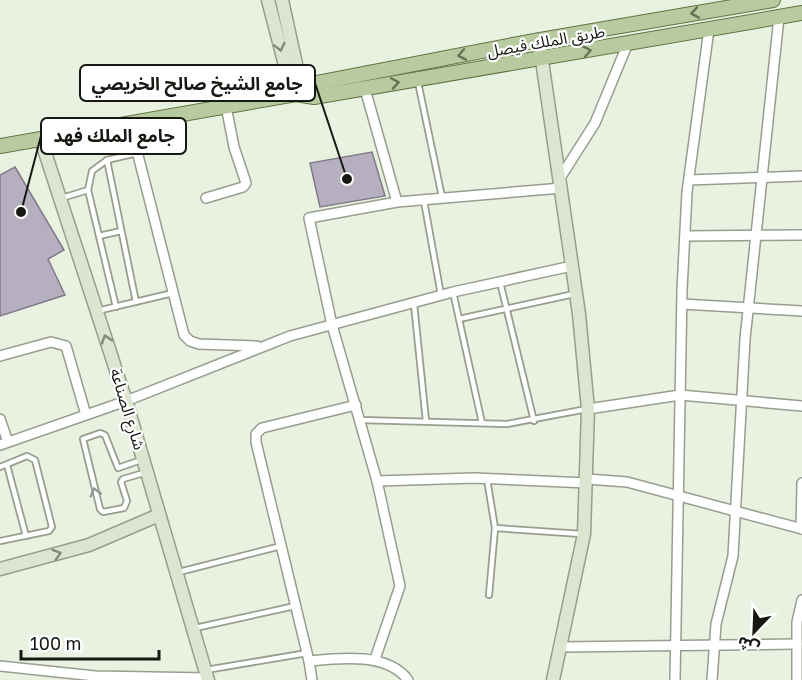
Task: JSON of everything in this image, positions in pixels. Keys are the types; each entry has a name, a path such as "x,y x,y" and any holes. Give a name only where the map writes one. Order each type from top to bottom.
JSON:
{"main road":[{"name":"طريق الملك فيصل","path":"0,146 296,93 311,84 539,40 773,0"},
{"name":"طريق الملك فيصل","path":"296,93 314,97 802,13"}],"street":[{"path":"268,0 287,73 296,93"},
{"path":"282,0 297,64 296,93"},
{"path":"712,680 716,624 733,556 749,308 779,17"},
{"path":"675,680 677,644 676,495 681,304 689,180 709,29"},
{"path":"539,40 576,294 588,409 584,534 553,680"},
{"path":"561,183 595,123 628,43"},
{"path":"365,88 397,202"},
{"path":"206,198 243,187 246,183 234,147 226,106"},
{"path":"130,124 184,335 190,341 262,346"},
{"name":"شارع الصناعة","path":"41,140 126,401 207,676"},
{"path":"689,180 802,176"},
{"path":"375,659 400,585 377,480 332,325 309,218 397,202 561,183"},
{"path":"685,236 802,236"},
{"path":"0,419 4,444 126,401 262,346 453,292 572,266"},
{"path":"681,304 802,311"},
{"path":"0,356 51,342 66,346 86,415"},
{"path":"588,409 680,395 802,406"},
{"path":"312,680 256,434 262,428 356,405"},
{"path":"377,480 487,479 627,482 801,529 802,483"},
{"path":"0,569 89,544 159,515"},
{"path":"797,680 797,644 802,600"},
{"path":"560,647 797,644"},
{"path":"308,657 375,659 404,675 408,680"},
{"path":"0,666 35,668 95,678 207,676"},
{"path":"35,668 35,680"}],"lane":[{"path":"417,80 442,197"},
{"path":"116,307 88,190 92,171 107,160 137,153"},
{"path":"107,160 136,302"},
{"path":"60,199 88,190"},
{"path":"424,199 441,296"},
{"path":"99,236 121,231"},
{"path":"500,282 534,421"},
{"path":"453,292 482,423"},
{"path":"97,311 173,293"},
{"path":"459,319 576,294"},
{"path":"414,304 426,421"},
{"path":"360,420 482,423 534,421 588,409"},
{"path":"143,460 118,468 105,435 100,433 83,440 97,498 103,512 124,508 127,501 121,482 123,479 147,472"},
{"path":"0,468 27,456 35,460 52,522 49,531 0,541"},
{"path":"7,465 26,536"},
{"path":"487,479 495,528 489,595"},
{"path":"495,528 584,534"},
{"path":"177,573 281,546"},
{"path":"193,628 295,606"},
{"path":"207,676 308,657"}],"building":[{"path":"372,152 385,196 320,207 310,163"},
{"path":"15,167 64,250 48,259 65,295 0,316 0,175"}],"place":[{"name":"جامع الشيخ صالح الخريصي","path":"347,179"},
{"name":"جامع الملك فهد","path":"21,212"}]}
